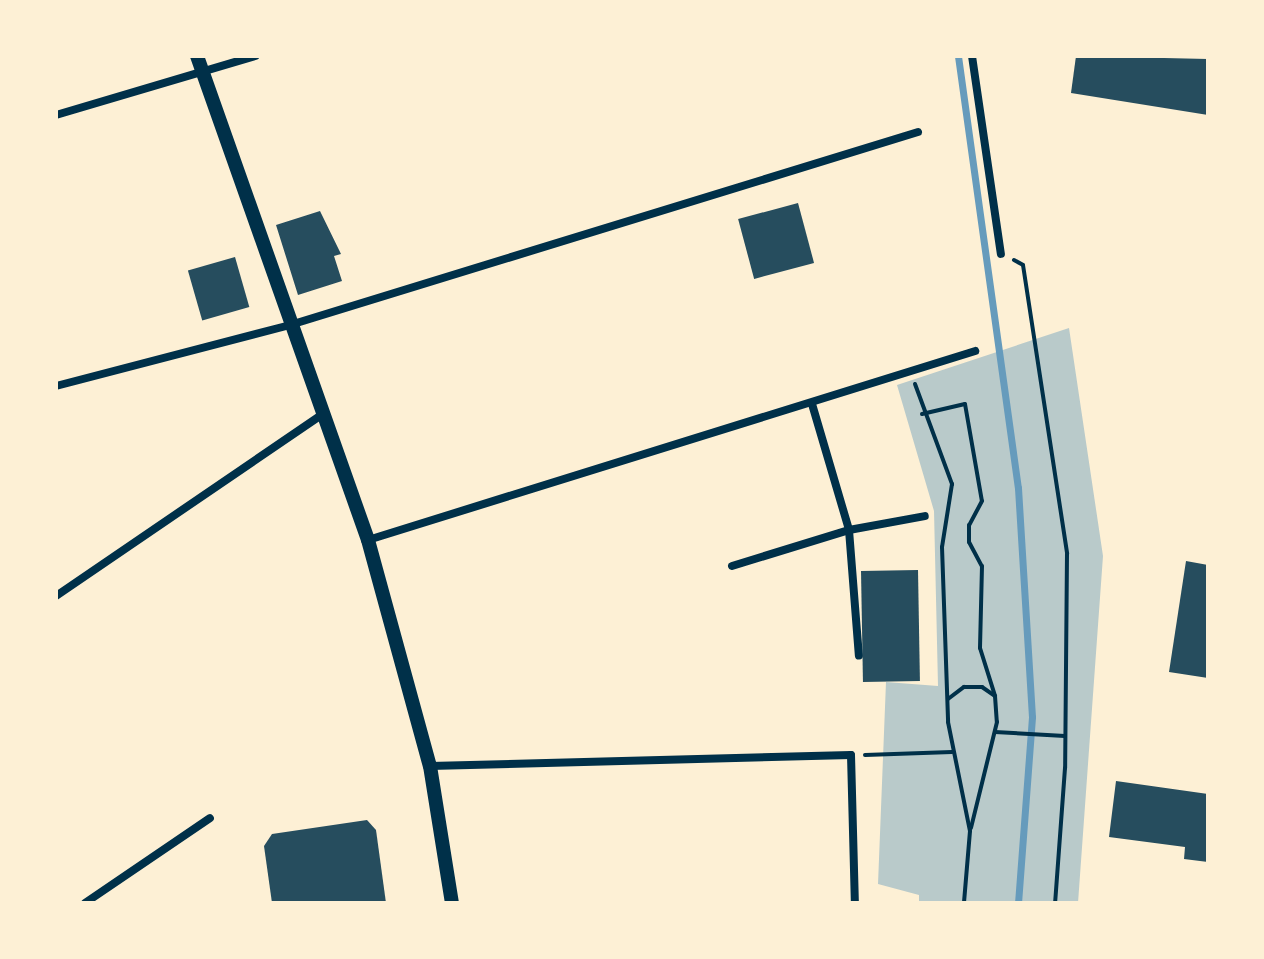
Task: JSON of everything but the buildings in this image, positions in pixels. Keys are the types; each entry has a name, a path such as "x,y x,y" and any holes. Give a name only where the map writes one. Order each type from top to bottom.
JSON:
{"street":[{"path":"56,115 199,63 255,56"},
{"path":"972,56 1001,254"},
{"path":"199,63 368,540 430,766 452,903"},
{"path":"56,386 290,325 918,132"},
{"path":"368,540 975,351"},
{"path":"812,404 849,530 859,656"},
{"path":"56,596 325,412"},
{"path":"732,566 849,530 925,516"},
{"path":"430,766 851,755 855,903"},
{"path":"85,903 210,818"}],"path":[{"path":"1001,254 1023,265 1067,554 1065,736 1055,903"},
{"path":"911,372 922,414 952,484 942,547 948,699 953,752 970,831"},
{"path":"922,414 965,404 982,501 969,525 969,542 982,566 980,648 995,696 994,732 970,831 964,903"},
{"path":"948,699 964,687 982,687 995,696"},
{"path":"994,732 1065,736"},
{"path":"851,755 953,752"}],"shaded area":[{"path":"1069,328 1103,556 1078,903 919,903 919,895 878,884 886,682 938,686 934,511 897,385"}],"waterway":[{"path":"958,56 1018,488 1032,717 1018,903"}]}
